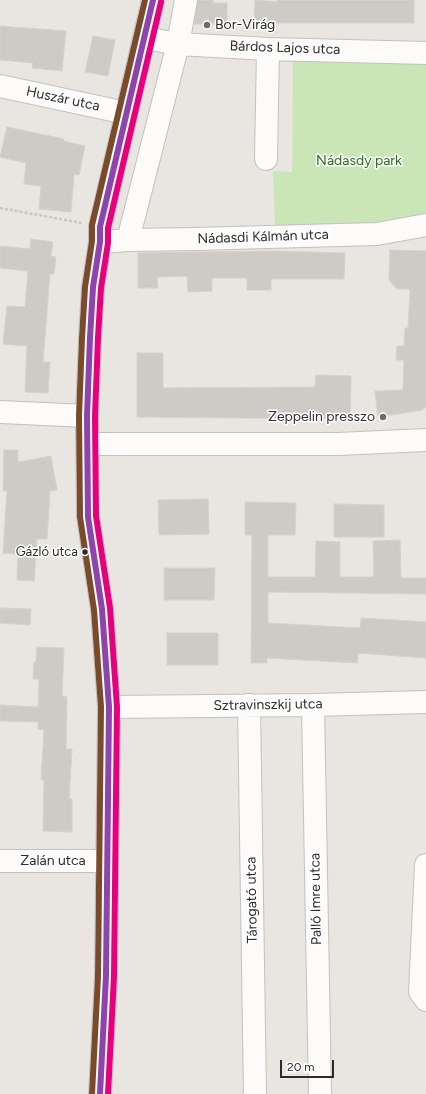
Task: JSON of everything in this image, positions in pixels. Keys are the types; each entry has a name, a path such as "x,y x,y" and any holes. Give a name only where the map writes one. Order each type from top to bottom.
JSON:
{"street":[{"path":"100,1094 106,976 109,707 102,609 88,517 87,416 92,309 100,234 126,113 153,0"},
{"path":"128,240 178,44 186,0"},
{"name":"Bárdos Lajos utca","path":"144,38 178,44 268,49 426,53"},
{"path":"266,159 268,49"},
{"name":"Huszár utca","path":"0,86 126,113"},
{"name":"Nádasdi Kálmán utca","path":"100,234 128,240 377,234 426,225"},
{"path":"0,412 87,416"},
{"path":"88,444 338,444 426,440"},
{"name":"Sztravinszkij utca","path":"109,707 313,705 426,702"},
{"name":"Tárogató utca","path":"249,705 256,1094"},
{"name":"Palló Imre utca","path":"313,705 320,1094"},
{"name":"Zalán utca","path":"0,861 107,861"},
{"path":"426,865 420,992 426,1000"}],"path":[{"path":"0,208 100,234"}],"green space":[{"name":"Nádasdy park","path":"293,60 426,64 426,227 275,228 273,171 292,172"}],"building":[{"path":"198,0 213,0 213,3 227,3 227,24 194,24"},
{"path":"255,0 277,2 277,0 414,0 414,23 254,24"},
{"path":"0,26 66,31 62,71 32,68 33,63 0,60"},
{"path":"93,36 115,40 108,76 85,72"},
{"path":"7,127 64,139 63,141 85,146 79,175 74,174 71,212 39,209 41,186 24,184 26,163 0,157"},
{"path":"31,239 53,242 51,256 56,257 54,274 50,274 43,362 50,362 48,393 25,392 27,346 3,344 7,306 25,307 28,271 0,268 0,246 30,249"},
{"path":"390,250 426,251 426,407 422,410 378,417 375,391 403,390 404,360 396,360 397,346 404,346 405,328 408,328 410,289 397,289 389,280"},
{"path":"271,251 345,253 344,279 271,279 271,290 247,290 247,278 212,278 212,291 188,292 187,276 157,277 158,288 138,288 138,253"},
{"path":"137,353 163,353 163,388 315,387 316,375 351,376 350,419 137,417"},
{"path":"4,450 18,450 18,462 51,456 57,490 50,491 47,539 37,539 34,581 17,580 18,554 3,553 7,491 3,491"},
{"path":"208,499 209,534 159,535 158,500"},
{"path":"245,502 296,503 295,535 268,535 268,577 315,577 316,541 340,542 340,577 374,577 373,541 400,540 401,578 426,578 426,594 268,592 268,623 360,628 361,618 426,622 426,658 358,653 357,663 267,658 267,663 251,663 252,535 245,535"},
{"path":"334,504 384,505 384,537 334,537"},
{"path":"164,568 215,568 214,600 164,600"},
{"path":"0,608 31,609 30,625 0,623"},
{"path":"167,633 218,633 218,665 167,665"},
{"path":"37,647 64,648 62,696 67,697 66,749 72,749 69,799 72,799 72,832 43,831 44,780 41,780 44,730 38,729 38,722 0,721 0,705 38,707 39,679 33,679"}],"transit line":[{"path":"92,1094 98,976 101,707 94,610 80,517 79,416 82,338 85,287 92,241 92,225 145,0"},
{"path":"100,1094 106,976 109,707 102,609 88,517 87,416 90,338 93,287 100,242 100,227 153,0"},
{"path":"108,1094 114,976 117,707 110,608 96,516 95,416 98,338 101,288 108,243 108,228 161,2"}],"place":[{"name":"Bor-Virág","path":"207,25"},
{"name":"Zeppelin presszo","path":"383,417"},
{"name":"Gázló utca","path":"85,552"}]}
